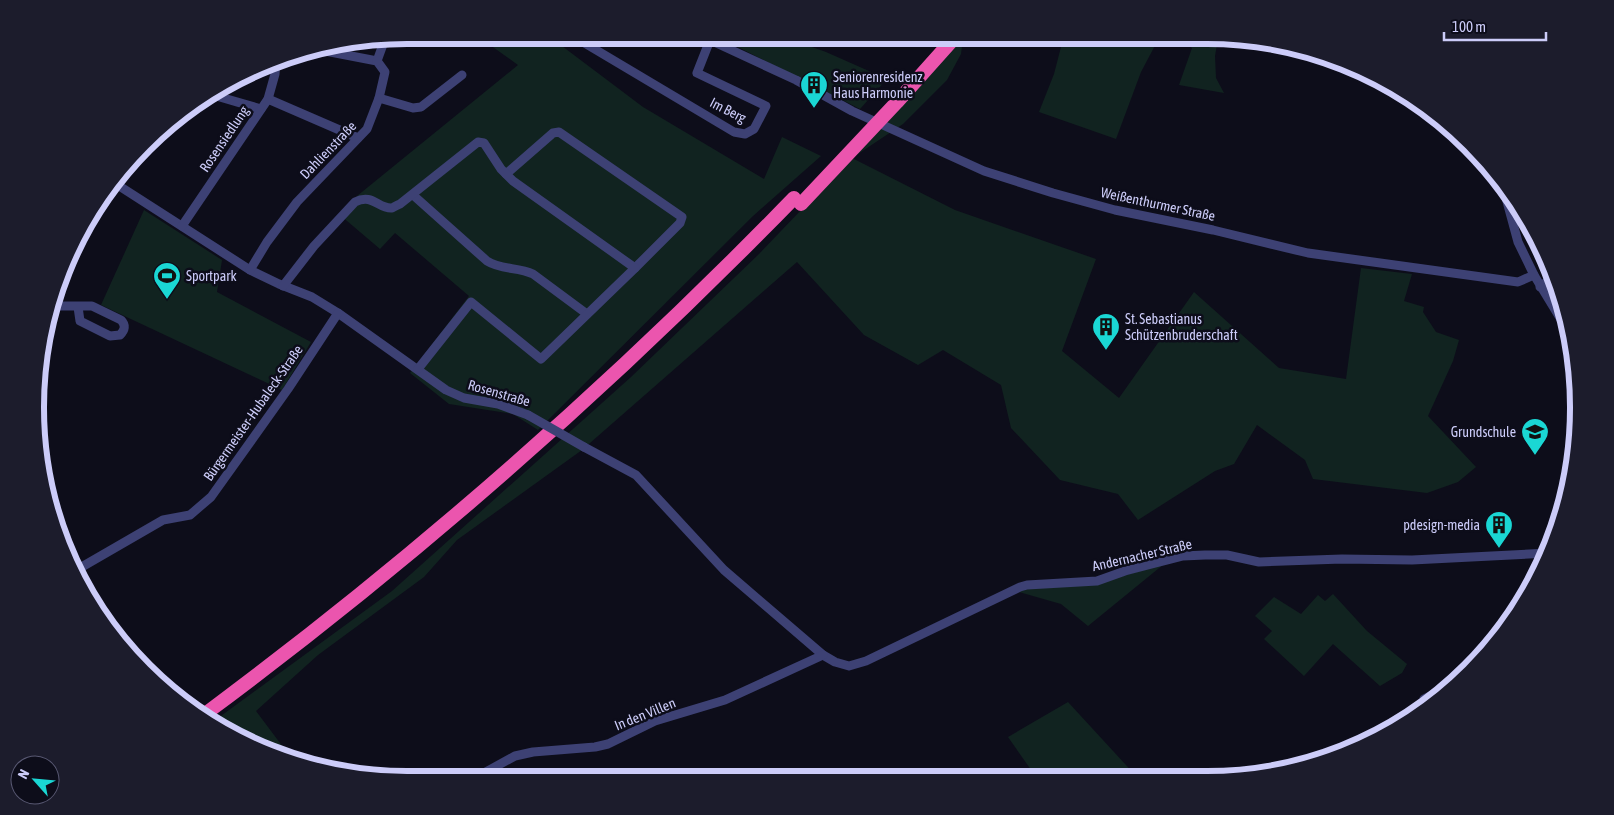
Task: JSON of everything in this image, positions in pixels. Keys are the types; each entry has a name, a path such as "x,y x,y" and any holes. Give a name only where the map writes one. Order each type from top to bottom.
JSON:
{"highway":[{"path":"208,712 382,576 506,471 626,362 798,201 937,44"},
{"path":"216,717 388,582 513,477 637,364 696,308 798,201 897,102 949,44"}],"street":[{"name":"Im Berg","path":"586,44 734,132 745,134 754,129 766,106 697,72 708,44"},
{"name":"Weißenthurmer Straße","path":"719,44 796,80 852,111 984,171 1053,193 1115,210 1213,230 1308,253 1518,282 1534,275"},
{"path":"331,52 377,61 383,45"},
{"name":"Dahlienstraße","path":"250,270 297,202 367,128 385,72 377,61"},
{"name":"Rosensiedlung","path":"182,226 268,99 275,68"},
{"path":"378,98 413,108 421,107 462,75"},
{"path":"219,96 261,109"},
{"path":"268,99 358,138"},
{"path":"418,369 471,302 541,359 680,222 682,217 559,132 553,133 506,174"},
{"path":"283,286 314,246 355,202 361,199 369,199 385,207 392,208 412,195 478,142 484,143 500,169 506,174 537,199 634,268"},
{"name":"Rosenstraße","path":"119,186 250,270 338,312 446,390 464,398 498,404 528,415 636,476 724,570 823,655 835,662 849,666"},
{"path":"412,195 494,266 525,270 533,274 587,314"},
{"path":"1507,203 1518,242 1540,287 1559,317"},
{"path":"1540,287 1548,281"},
{"path":"58,306 92,306 121,320 124,323 123,332 120,335 110,336 80,321 78,307"},
{"name":"Bürgermeister-Hubaleck-Straße","path":"81,568 163,520 190,515 211,497 288,390 338,312"},
{"name":"Andernacher Straße","path":"849,666 866,661 1020,587 1097,581 1125,571 1183,556 1227,556 1259,562 1342,559 1412,560 1540,553"},
{"name":"In den Villen","path":"486,771 515,756 533,752 595,747 608,744 655,721 724,700 823,655"}],"green space":[{"path":"489,44 559,44 643,107 764,179 782,137 821,156 753,216 538,430 513,414 449,404 410,373 469,296 395,233 380,249 340,215 357,196 518,65"},
{"path":"732,44 803,44 887,79 860,109"},
{"path":"957,44 962,44 961,54 947,80 903,124 852,158 955,210 1096,259 1062,351 1119,398 1194,292 1279,368 1346,379 1361,268 1412,274 1404,301 1424,307 1423,312 1436,332 1459,340 1453,361 1428,416 1476,467 1458,482 1427,493 1313,479 1305,460 1257,425 1234,464 1215,471 1138,520 1118,494 1060,480 1011,428 1001,385 943,350 918,365 864,335 797,262 582,450 457,540 424,577 318,655 256,711 283,747 281,748 268,744 218,718 392,591 631,377 759,254"},
{"path":"1063,44 1156,44 1141,72 1116,139 1039,112 1054,74"},
{"path":"1187,44 1217,44 1215,56 1216,78 1224,93 1179,85 1192,48"},
{"name":"Sportpark","path":"144,210 222,260 217,292 311,342 282,390 101,305"},
{"path":"1164,564 1088,626 1061,604 1019,592 1029,587 1098,583"},
{"path":"1333,594 1367,631 1407,664 1402,673 1380,686 1333,644 1304,676 1264,639 1272,631 1255,616 1274,597 1301,614 1318,595 1325,601"},
{"path":"1068,702 1131,771 1032,771 1008,737"}],"place":[{"name":"Seniorenresidenz Haus Harmonie","path":"814,109"},
{"name":"Sportpark","path":"167,300"},
{"name":"St. Sebastianus Schützenbruderschaft","path":"1106,351"},
{"name":"Grundschule","path":"1535,456"},
{"name":"pdesign-media","path":"1499,549"}]}
